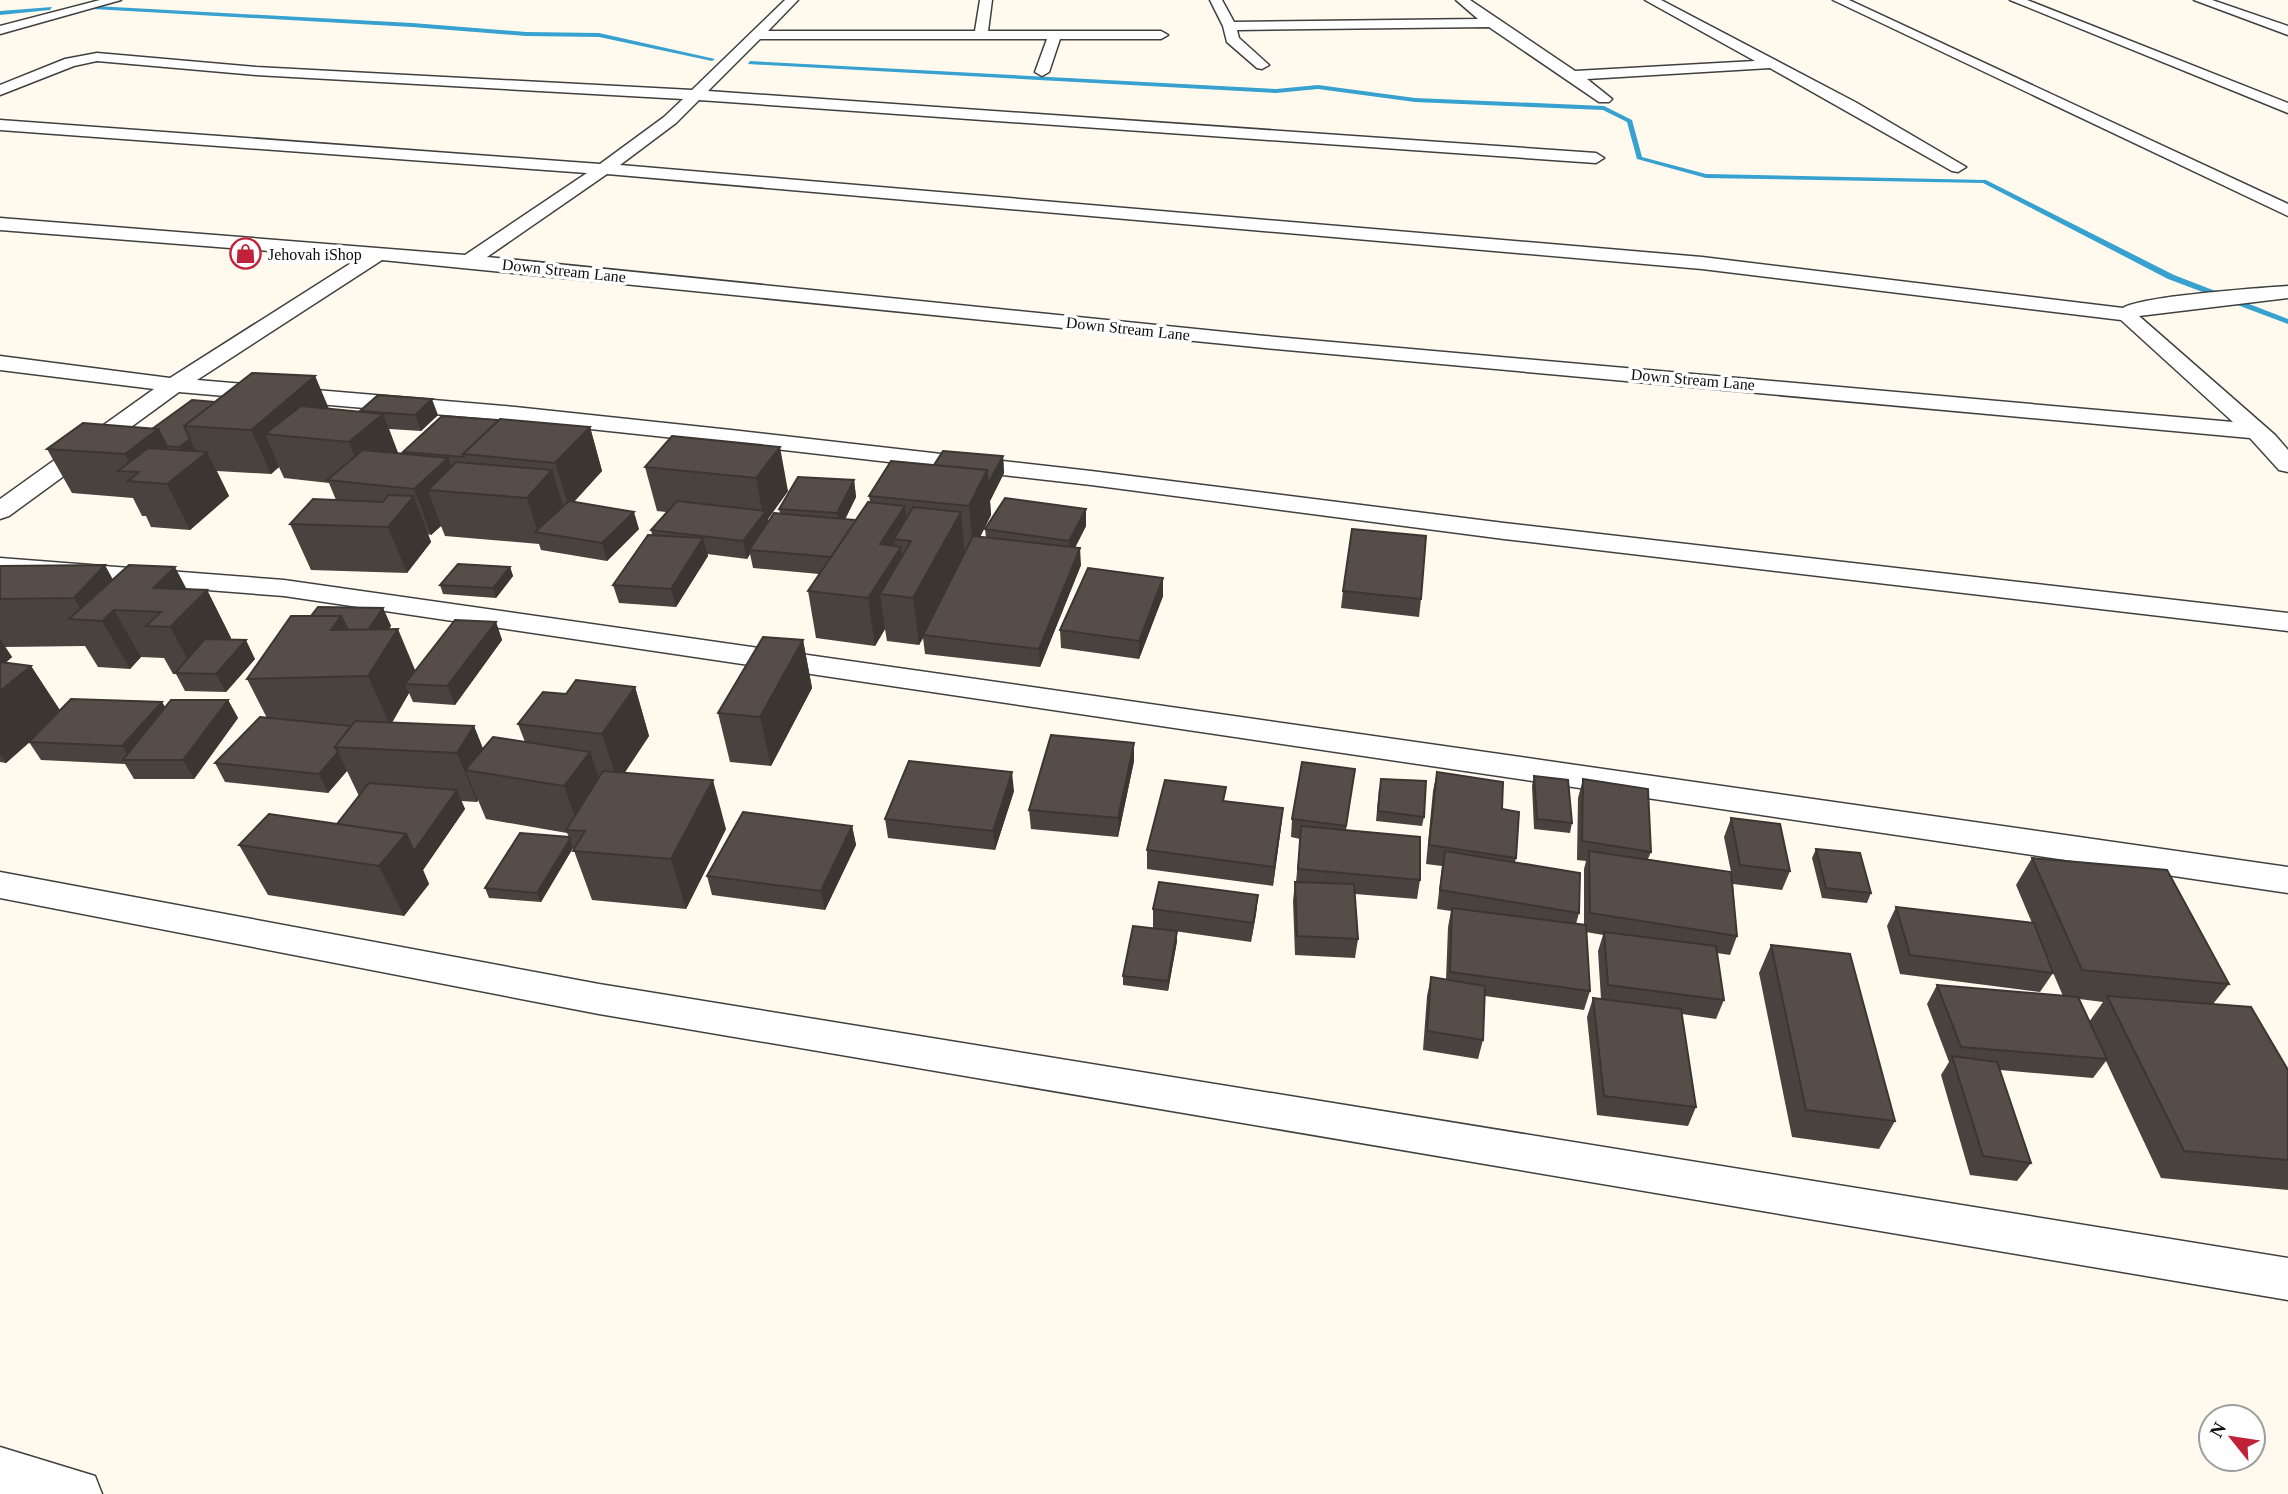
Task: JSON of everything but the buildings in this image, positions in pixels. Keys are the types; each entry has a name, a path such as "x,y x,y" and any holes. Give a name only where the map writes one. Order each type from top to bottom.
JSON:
{"street":[{"path":"0,30 115,0"},
{"path":"469,261 604,169 670,120 792,0"},
{"path":"981,35 986,0"},
{"path":"1216,0 1230,26 1232,38 1262,65"},
{"path":"1462,0 1489,23 1574,75 1604,99"},
{"path":"1651,0 1958,167"},
{"path":"1839,0 2288,211"},
{"path":"2016,0 2288,108"},
{"path":"2200,0 2288,31"},
{"path":"0,19 63,13"},
{"path":"1230,26 1489,23"},
{"path":"755,35 1161,36"},
{"path":"1042,72 1055,35"},
{"path":"0,90 69,62 97,57 256,71 698,94 1596,158"},
{"path":"1574,75 1773,64"},
{"path":"0,125 604,169 1703,263 2128,315 2270,439 2288,465"},
{"name":"Down Stream Lane","path":"0,224 469,261 1265,342 2270,439"},
{"path":"0,511 174,385 380,253"},
{"path":"2128,315 2133,310 2197,300 2240,294 2285,293"},
{"path":"0,363 174,385 515,414 732,437 1091,478 1504,531 2288,622"},
{"path":"0,566 284,588 2288,880"},
{"path":"0,885 599,999 2288,1279"},
{"path":"0,1472 77,1494"}],"waterway":[{"path":"0,13 50,8"},
{"path":"95,8 412,25 526,34 599,35 712,59"},
{"path":"750,63 1276,91 1318,87 1415,100 1604,108 1630,121 1639,158 1706,176 1984,181 2171,277 2288,322"}],"place":[{"name":"Jehovah iShop","path":"245,254"}]}
